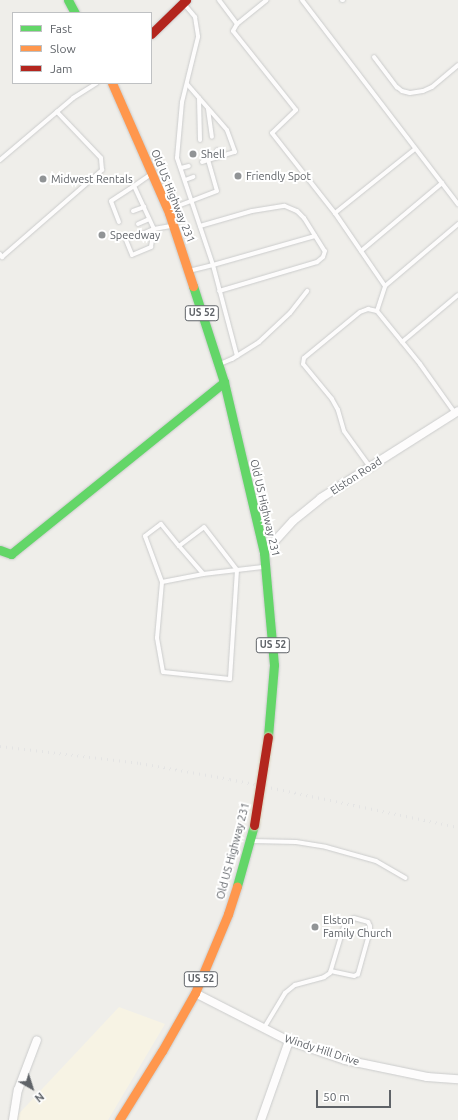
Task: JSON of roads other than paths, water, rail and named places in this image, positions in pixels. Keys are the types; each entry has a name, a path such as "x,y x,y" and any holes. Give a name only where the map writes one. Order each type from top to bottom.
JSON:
{"main road":[{"path":"68,0 74,12"},
{"path":"152,33 185,1"},
{"name":"Old US Highway 231","path":"112,84 173,225 224,382 264,552 274,665 268,737 254,825 228,914 195,993 162,1051 119,1120"},
{"path":"0,550 11,554 224,382"}],"street":[{"name":"Elston Road","path":"264,552 293,520 310,507 456,412"},
{"name":"Windy Hill Drive","path":"195,993 289,1041 346,1060 427,1077 458,1079"},
{"path":"13,1120 18,1090 37,1040"},
{"path":"261,1120 289,1041"}],"lane":[{"path":"219,0 237,24"},
{"path":"267,0 237,24 233,31 296,110 272,133 335,213 385,286"},
{"path":"302,0 458,204"},
{"path":"185,1 195,17 198,26 198,37 182,102 177,158 213,265 237,356"},
{"path":"374,57 397,87 410,93 423,91 432,87 458,65"},
{"path":"0,160 73,98 95,84"},
{"path":"187,84 227,130 235,152 202,162"},
{"path":"199,98 200,140"},
{"path":"208,108 212,137"},
{"path":"0,254 2,257 102,170 101,158 57,112"},
{"path":"335,213 415,148"},
{"path":"217,150 220,156"},
{"path":"167,210 217,192 205,153"},
{"path":"180,168 189,166"},
{"path":"206,173 211,172"},
{"path":"119,218 111,201 152,174"},
{"path":"185,180 193,177"},
{"path":"361,251 442,183"},
{"path":"127,240 132,255 150,247 154,229 134,186"},
{"path":"200,226 252,211 285,206 297,211 325,251 323,257 317,262 219,291"},
{"path":"133,211 144,207"},
{"path":"138,224 149,219"},
{"path":"376,311 385,286 458,224"},
{"path":"142,234 154,229 173,225"},
{"path":"189,272 315,236"},
{"path":"218,364 237,356 259,342 290,313 307,291"},
{"path":"402,342 458,295"},
{"path":"370,467 344,431 338,410 332,399 303,364 304,358 360,312 368,309 376,311 456,412"},
{"path":"180,546 204,527 237,570 230,679 163,672 157,638 162,582 145,536 161,524 203,574"},
{"path":"162,582 203,574 266,567"},
{"path":"250,841 296,842 326,847 376,861 406,878"},
{"path":"264,1029 285,993 295,985 324,977 331,971 345,923 354,918 368,922 370,931 358,974 354,976 331,971"}],"railway":[{"path":"0,746 140,763 230,779 458,827"}],"place":[{"name":"Shell","path":"193,154"},
{"name":"Friendly Spot","path":"238,176"},
{"name":"Midwest Rentals","path":"43,179"},
{"name":"Speedway","path":"102,235"},
{"name":"Elston Family Church","path":"315,927"}]}
